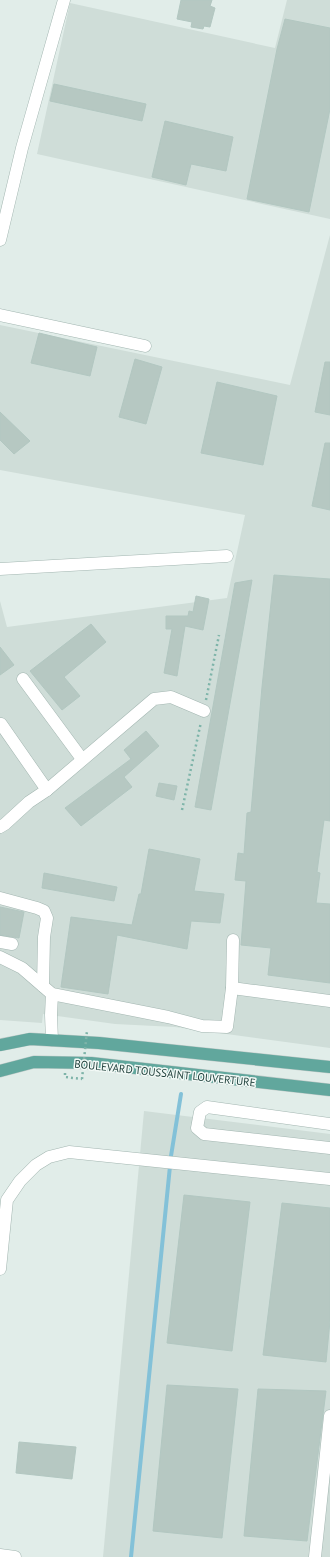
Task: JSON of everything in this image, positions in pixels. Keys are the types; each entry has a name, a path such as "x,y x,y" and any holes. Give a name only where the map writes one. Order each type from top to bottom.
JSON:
{"main road":[{"name":"BOULEVARD TOUSSAINT LOUVERTURE","path":"0,1045 30,1039 99,1043 330,1067"},
{"name":"BOULEVARD TOUSSAINT LOUVERTURE","path":"0,1071 34,1062 91,1063 330,1090"}],"street":[{"path":"0,240 22,148 64,0"},
{"path":"0,315 145,346"},
{"path":"0,569 227,556"},
{"path":"23,680 82,759"},
{"path":"0,827 29,802 47,790 154,699 171,697 204,711"},
{"path":"1,724 47,790"},
{"path":"0,898 44,911 47,918 44,937 52,1040"},
{"path":"0,957 22,968 48,990 202,1026 227,1026 232,988 233,940"},
{"path":"0,942 12,944"},
{"path":"232,988 330,1001"},
{"path":"330,1124 207,1108 200,1112 197,1128 204,1134 330,1148"},
{"path":"0,1269 7,1200 20,1181 36,1165 49,1157 68,1152 330,1179"},
{"path":"315,1557 330,1416"},
{"path":"0,1555 15,1557"}],"path":[{"path":"65,1077 82,1079 87,1031"}],"shaded area":[{"path":"287,0 330,0 330,219 37,154 70,3 275,48"},
{"path":"330,235 330,1048 175,1027 115,1024 43,1014 42,1023 0,1020 0,601 7,627 227,598 245,515 0,470 0,325 290,385"},
{"path":"144,1111 330,1134 330,1557 103,1557"}],"building":[{"path":"181,0 212,0 210,6 215,8 210,27 204,26 203,29 191,27 192,22 177,19"},
{"path":"285,19 330,28 330,109 309,212 247,199 277,49"},
{"path":"54,84 146,104 142,121 50,101"},
{"path":"165,121 233,137 226,171 191,164 186,185 152,177"},
{"path":"39,333 97,347 90,376 31,363"},
{"path":"135,359 162,367 146,424 119,417"},
{"path":"325,362 330,362 330,415 315,412"},
{"path":"217,382 277,396 263,465 201,453"},
{"path":"0,412 30,441 14,454 0,440"},
{"path":"325,443 330,443 330,510 312,506"},
{"path":"274,575 330,579 330,821 324,820 317,872 320,873 316,903 330,904 330,983 268,975 271,948 241,945 246,881 235,880 238,853 244,854 247,813 251,812"},
{"path":"252,580 211,810 195,807 235,583"},
{"path":"196,596 209,599 203,630 185,626 177,676 164,673 172,629 166,629 166,616 188,616 189,611 193,612"},
{"path":"91,624 106,642 64,677 80,696 62,710 30,671"},
{"path":"0,647 14,665 0,675"},
{"path":"146,731 159,746 124,777 132,787 81,826 65,808 131,759 124,750"},
{"path":"159,783 177,786 174,800 156,796"},
{"path":"149,849 200,859 194,891 224,894 220,923 191,921 187,949 117,935 108,994 61,987 71,917 132,925 139,894 141,894"},
{"path":"44,873 117,887 114,901 42,888"},
{"path":"0,907 24,912 19,938 0,935"},
{"path":"184,1195 250,1202 232,1351 167,1343"},
{"path":"282,1203 330,1208 330,1321 326,1362 263,1355"},
{"path":"167,1385 238,1389 222,1538 153,1531"},
{"path":"258,1389 326,1391 307,1541 244,1536"},
{"path":"19,1442 76,1447 72,1479 16,1473"}],"waterway":[{"path":"131,1557 171,1156 181,1094"}]}
